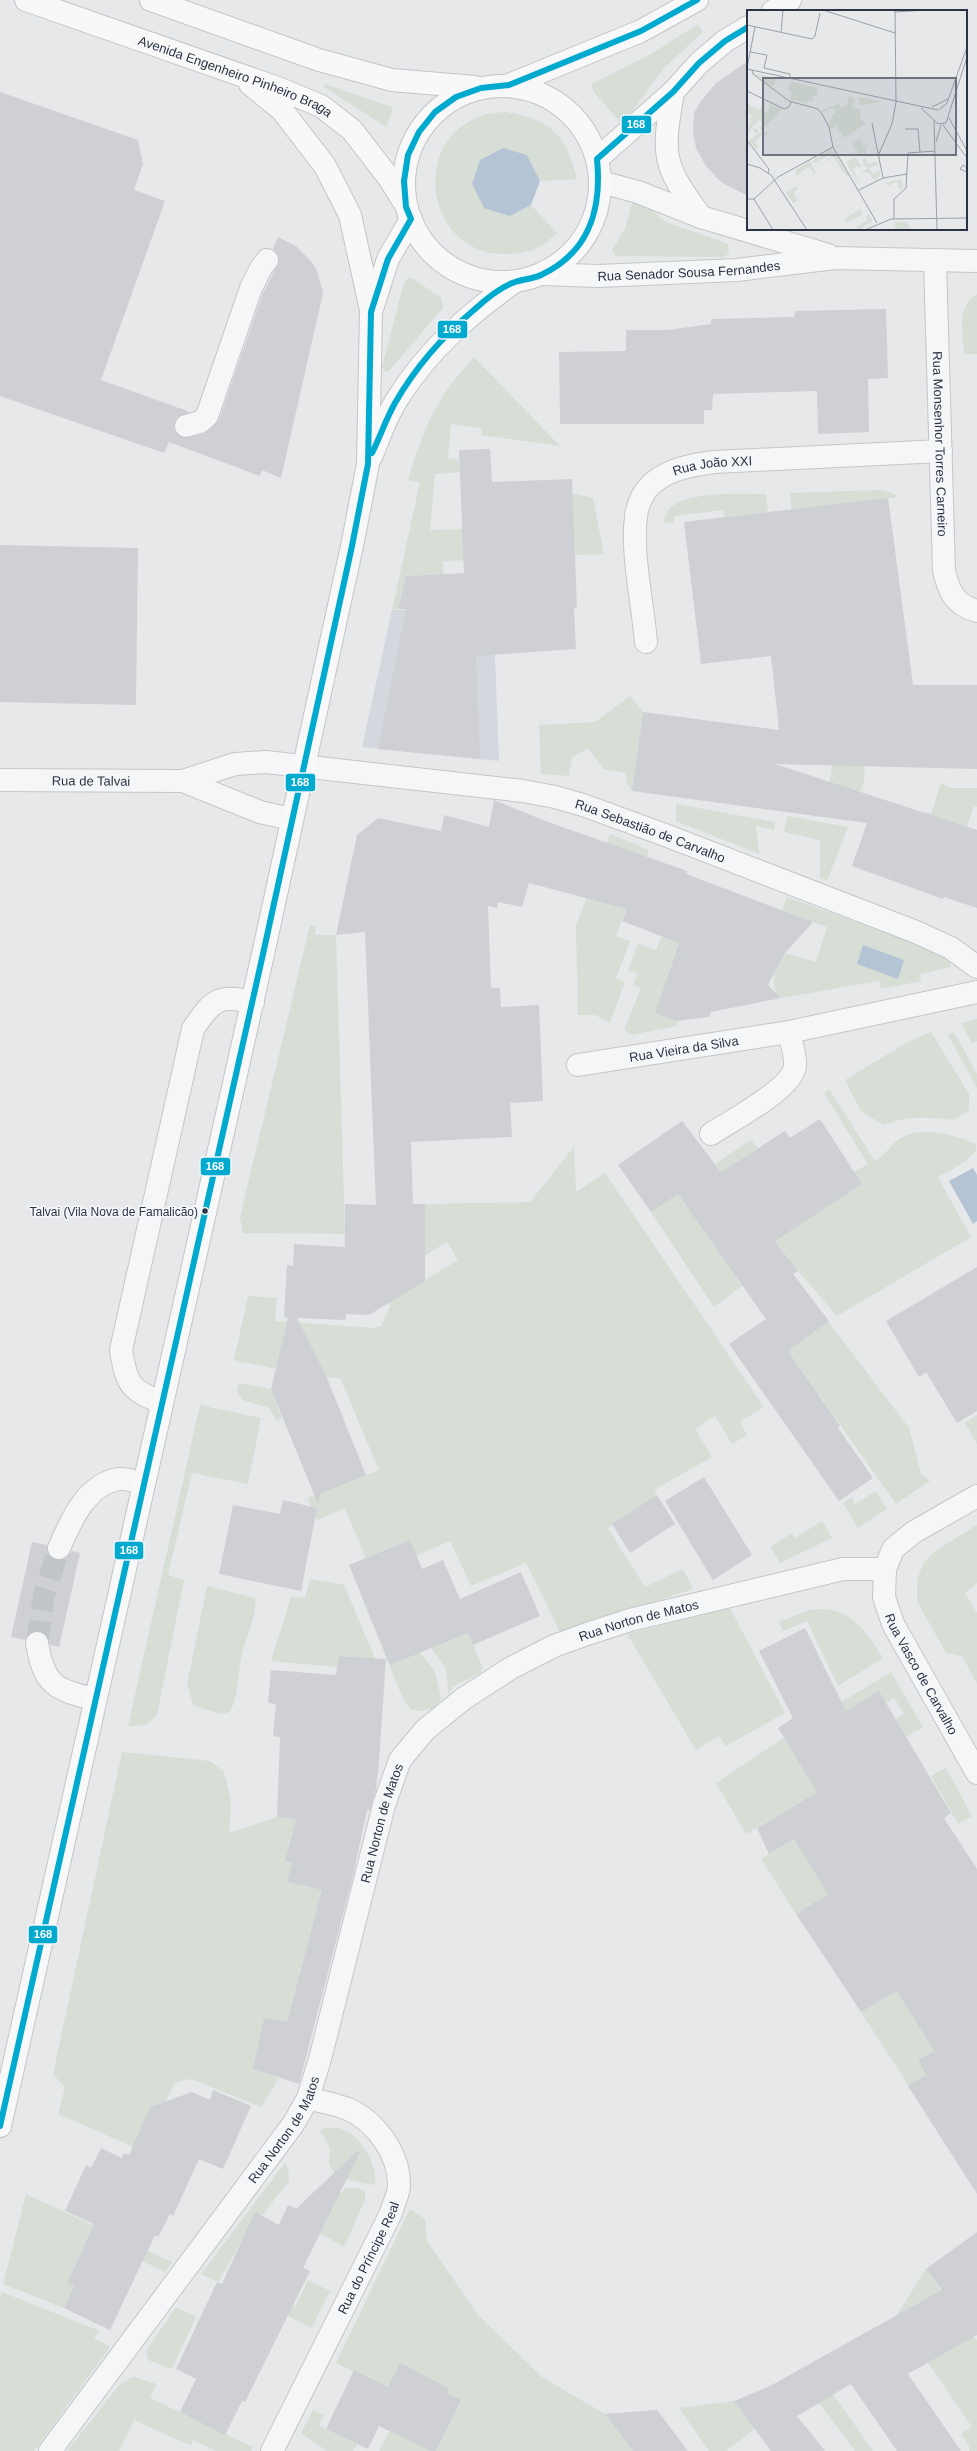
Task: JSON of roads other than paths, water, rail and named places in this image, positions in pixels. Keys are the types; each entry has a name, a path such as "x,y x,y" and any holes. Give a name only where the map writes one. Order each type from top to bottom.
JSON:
{"main road":[{"name":"Avenida Engenheiro Pinheiro Braga","path":"26,0 321,106 352,130 382,168 409,213 423,242 441,261 463,274 489,282 514,282"},
{"path":"151,0 319,60 392,80 481,88 509,85 642,31 697,0"},
{"path":"775,10 790,0"},
{"path":"597,159 673,92 699,63 725,41 747,28"},
{"path":"1,2120 252,1002 368,464 371,312 350,215 325,166 282,110 238,75"},
{"path":"368,464 397,399 435,348 476,309 514,282 542,274 562,263 578,246 591,227 598,206 601,182 597,159 588,136 570,112 555,101 533,90 509,85"},
{"path":"371,312 388,259 409,213 404,181 408,155 419,132 435,112 456,97 481,88"},
{"path":"673,92 665,139 668,163 677,184 701,217"}],"street":[{"name":"Rua Senador Sousa Fernandes","path":"601,182 638,192 701,217 835,258"},
{"name":"Rua Senador Sousa Fernandes","path":"542,274 598,276 737,270 835,258 977,261"},
{"path":"186,426 200,422 207,416 212,379 251,288 261,268 268,260"},
{"name":"Rua Monsenhor Torres Carneiro","path":"935,261 946,577 949,590 958,603 977,611"},
{"name":"Rua João XXI","path":"646,642 635,538 636,516 642,496 653,483 671,472 691,465 714,462 941,451"},
{"name":"Rua de Talvai","path":"0,780 183,781 235,764 266,762 303,766"},
{"name":"Rua Sebastião de Carvalho","path":"303,766 523,791 584,805 916,932 951,948 977,967"},
{"name":"Rua de Talvai","path":"183,781 260,812 291,819"},
{"name":"Rua Vieira da Silva","path":"578,1065 789,1032 977,992"},
{"path":"162,1402 142,1396 129,1384 121,1350 193,1029 208,1008 220,1000 231,997 252,1002"},
{"path":"711,1134 777,1091 787,1081 795,1066 789,1032"},
{"path":"59,1548 79,1510 94,1490 107,1482 121,1479 143,1484"},
{"path":"885,1569 893,1549 914,1532 977,1496"},
{"name":"Rua Norton de Matos","path":"50,2451 294,2123 308,2098 320,2059 384,1805 400,1760 424,1730 463,1698 511,1668 554,1646 630,1620 776,1585 843,1570 885,1569"},
{"name":"Rua Vasco de Carvalho","path":"885,1569 884,1597 893,1624 977,1772"},
{"path":"37,1643 41,1667 54,1684 70,1693 95,1700"},
{"name":"Rua do Príncipe Real","path":"272,2451 391,2213 399,2187 397,2168 383,2139 375,2127 348,2110 308,2098"}],"water":[{"path":"503,148 527,155 540,181 531,205 510,216 484,208 472,184 480,160"},
{"path":"863,945 904,960 898,979 857,964"},
{"path":"973,1168 977,1175 977,1221 973,1224 949,1181"}],"tunnel":[{"path":"37,1643 44,1595 59,1548"}],"place":[{"name":"Talvai (Vila Nova de Famalicão)","path":"205,1211"}]}
